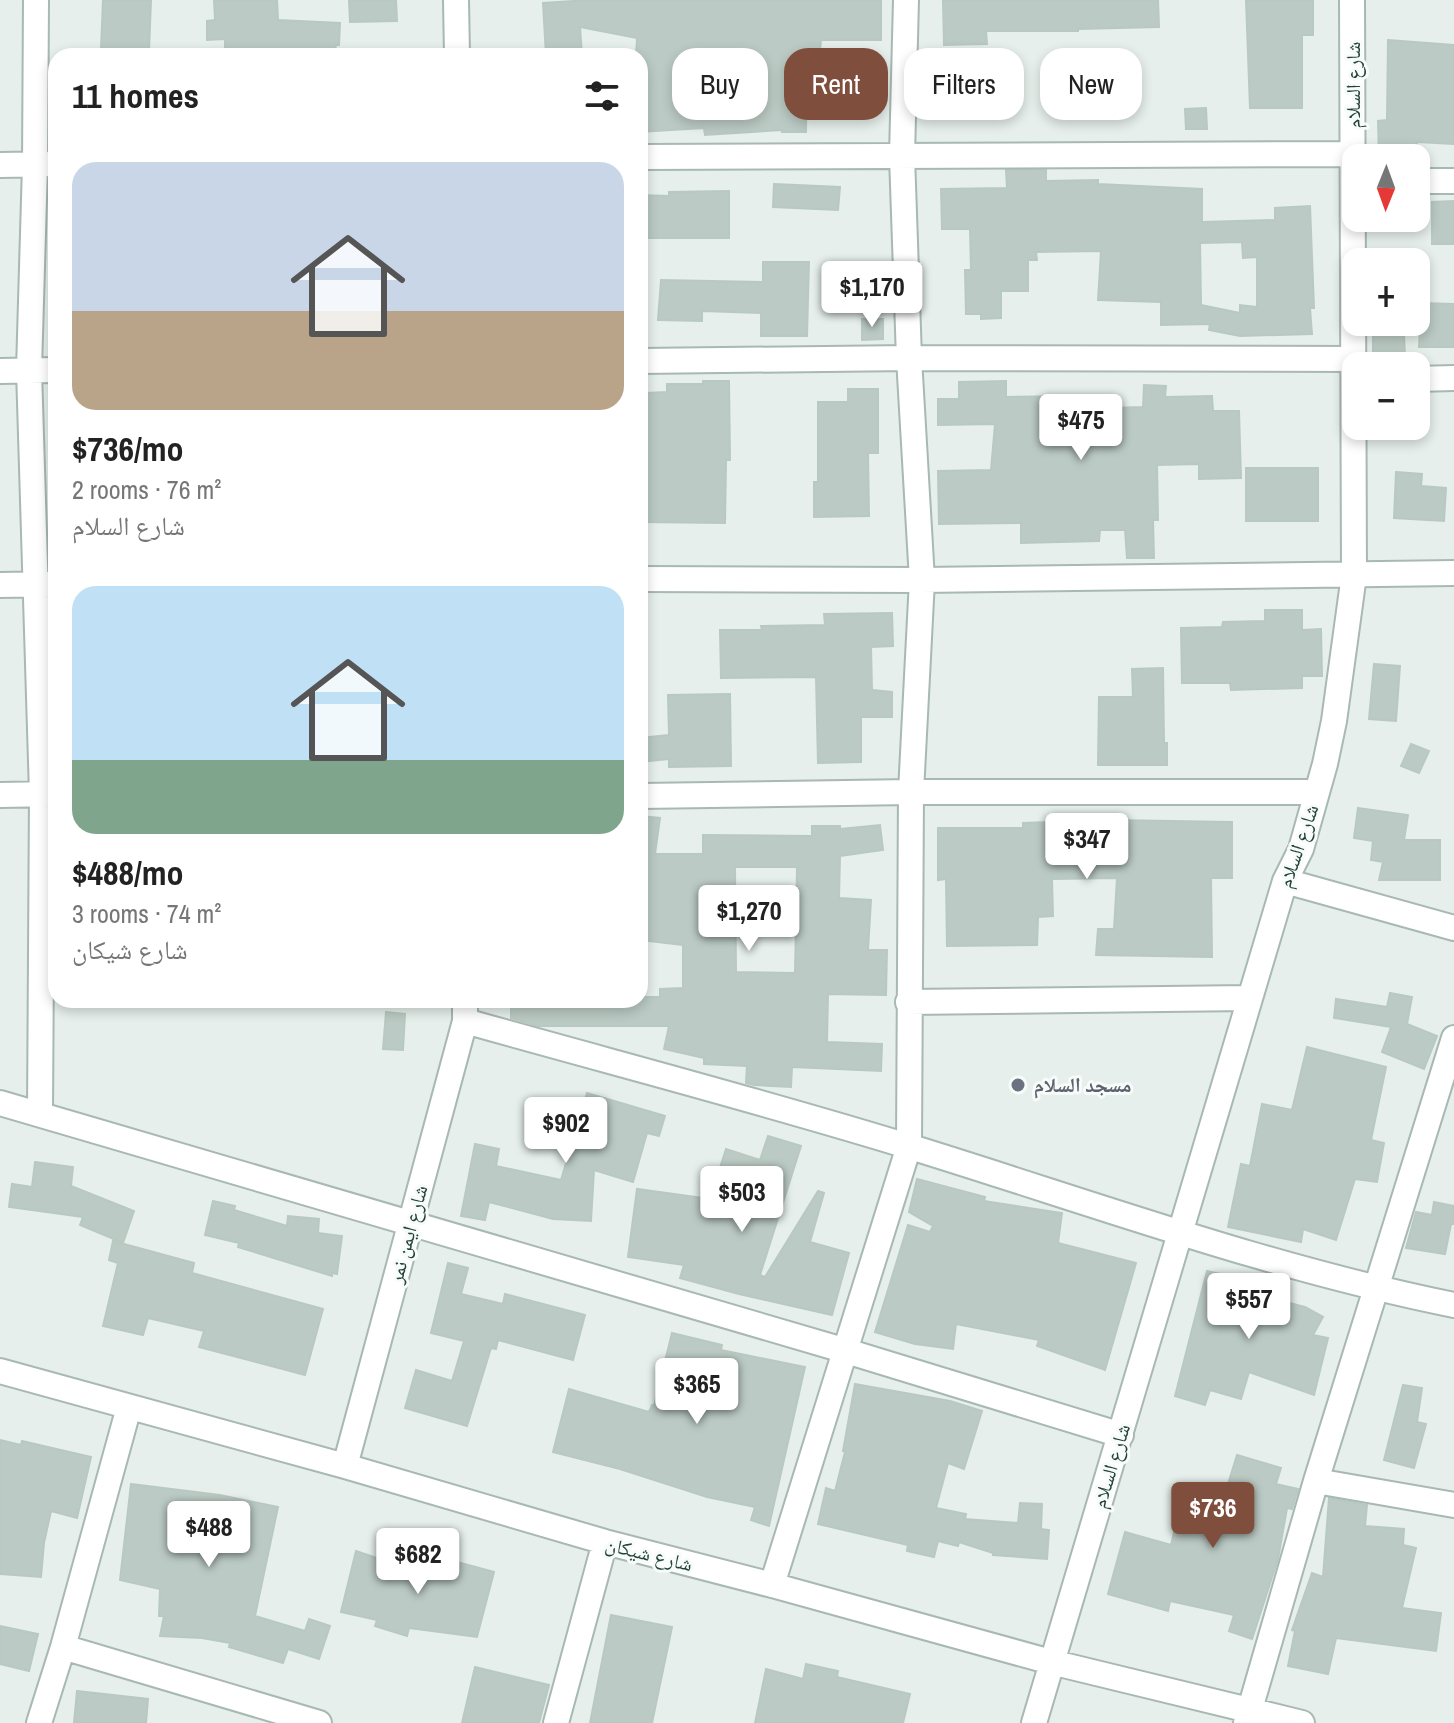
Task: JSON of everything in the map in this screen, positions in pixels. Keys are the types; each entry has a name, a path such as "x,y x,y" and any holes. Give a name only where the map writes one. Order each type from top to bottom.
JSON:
{"street":[{"path":"36,0 46,165 29,370 45,584 48,742"},
{"path":"456,0 457,48"},
{"path":"772,1585 909,1146 911,792 922,580 909,358 902,156 906,0"},
{"name":"شارع السلام","path":"1352,0 1353,144"},
{"path":"648,157 1342,154"},
{"path":"0,165 46,165"},
{"path":"1430,181 1454,181"},
{"name":"شارع السلام","path":"1355,232 1355,352"},
{"path":"648,361 909,358 1342,373"},
{"path":"0,371 48,370"},
{"path":"1430,379 1454,378"},
{"name":"شارع السلام","path":"1034,1723 1249,998 1285,881 1301,849 1317,792 1334,721 1354,575 1355,440"},
{"path":"648,579 922,580 1454,573"},
{"path":"0,585 45,584"},
{"path":"648,796 1317,792"},
{"path":"0,795 48,794"},
{"path":"40,1114 48,830"},
{"path":"1285,881 1454,928"},
{"path":"908,1002 1249,998"},
{"path":"465,1010 1180,1232 1376,1289 1454,1305"},
{"name":"شارع ايمن نمر","path":"345,1466 465,1010"},
{"path":"1247,1717 1376,1289 1443,1106 1454,1038"},
{"path":"0,1103 843,1350 1121,1435"},
{"name":"شارع شيكان","path":"0,1371 345,1466 605,1542 772,1585 1247,1717 1302,1723"},
{"path":"39,1723 129,1407"},
{"path":"1316,1481 1454,1505"},
{"path":"556,1723 605,1542"},
{"path":"63,1647 263,1716 319,1723"}],"building":[{"path":"103,0 151,0 149,48 101,48"},
{"path":"214,0 277,0 278,20 340,23 339,45 335,48 225,48 225,39 207,40 207,21 215,20"},
{"path":"349,0 396,0 397,21 350,22"},
{"path":"589,0 881,0 881,40 821,40 820,48 784,48 784,120 806,120 806,132 782,130 705,135 704,128 648,132 648,48 636,48 637,38 580,27 581,48 546,48 543,3"},
{"path":"943,0 1158,0 1159,27 986,31 987,44 944,45"},
{"path":"1246,0 1313,0 1313,35 1302,35 1302,108 1250,108"},
{"path":"1388,40 1454,45 1454,144 1379,144 1378,121 1387,120"},
{"path":"1206,108 1207,129 1186,129 1185,109"},
{"path":"1006,170 1046,170 1046,181 1098,180 1098,184 1202,189 1202,222 1275,220 1275,208 1310,206 1314,308 1310,308 1312,334 1240,336 1209,330 1210,324 1161,325 1161,302 1098,300 1101,251 1036,252 1037,260 1028,260 1028,291 1001,291 1001,318 981,319 981,314 966,314 965,270 971,270 970,229 942,229 941,189 1007,188","holes":["1242,242 1243,258 1257,257 1257,307 1240,305 1240,313 1201,305 1200,243"]},
{"path":"774,184 840,187 838,210 773,207"},
{"path":"729,191 729,238 648,238 648,195 669,196 669,192"},
{"path":"1454,201 1454,244 1432,244 1432,202"},
{"path":"763,262 809,262 807,336 761,336 761,313 702,311 702,321 658,320 661,280 763,282"},
{"path":"1430,303 1454,304 1454,347 1419,347 1420,336 1430,336"},
{"path":"862,319 883,319 883,339 862,340"},
{"path":"1373,336 1404,336 1405,352 1373,352"},
{"path":"703,381 729,381 730,460 726,460 725,523 648,522 648,393 667,392 667,384 703,384"},
{"path":"1006,381 1006,397 1083,396 1083,409 1143,407 1144,385 1166,386 1165,397 1212,396 1213,411 1239,411 1241,478 1199,479 1199,464 1157,465 1158,520 1153,520 1154,558 1127,558 1125,530 1100,530 1099,541 1021,543 1021,523 939,524 938,471 991,470 995,424 938,425 938,399 959,399 959,382"},
{"path":"848,389 878,389 878,453 868,453 869,516 814,517 814,482 818,482 818,402 848,402"},
{"path":"1246,468 1318,468 1318,521 1246,521"},
{"path":"1396,472 1422,474 1421,486 1446,488 1444,521 1394,518"},
{"path":"1265,610 1302,610 1302,630 1321,629 1322,676 1302,676 1302,688 1231,690 1230,683 1182,683 1181,628 1222,627 1223,622 1265,621"},
{"path":"892,613 893,646 871,647 872,690 892,692 892,717 861,717 861,762 818,763 816,677 721,678 720,630 825,625 824,614"},
{"path":"1374,664 1400,666 1396,721 1369,719"},
{"path":"1163,668 1167,765 1098,765 1099,697 1133,697 1132,669"},
{"path":"730,694 731,766 669,767 669,759 648,761 648,737 669,735 668,695"},
{"path":"1411,744 1429,751 1419,773 1401,766"},
{"path":"1358,808 1408,815 1404,840 1440,840 1440,880 1379,880 1383,862 1371,860 1373,841 1354,838"},
{"path":"648,817 660,818 655,854 703,854 703,835 812,836 812,826 840,826 840,829 880,825 883,850 840,856 839,898 871,900 868,950 887,950 886,995 828,994 827,1042 882,1044 881,1071 792,1067 791,1087 754,1085 746,1083 747,1066 704,1064 704,1058 664,1049 669,1026 538,1026 511,1018 511,1008 648,1008 648,997 660,997 660,989 683,988 683,945 648,941","holes":["735,867 797,867 795,973 736,972"]},
{"path":"1110,820 1232,822 1232,878 1211,878 1212,957 1096,955 1098,929 1114,929 1117,878 1052,879 1053,916 1038,917 1037,945 947,946 946,879 938,880 938,828 1023,828 1023,823"},
{"path":"1390,993 1412,997 1407,1024 1437,1036 1424,1069 1382,1052 1391,1027 1334,1018 1336,999 1387,1007"},
{"path":"386,1012 405,1014 403,1050 383,1049"},
{"path":"1307,1047 1386,1067 1371,1140 1384,1143 1377,1182 1355,1179 1336,1240 1303,1229 1301,1242 1228,1227 1241,1164 1250,1166 1262,1104 1292,1110"},
{"path":"587,1093 665,1116 659,1136 647,1133 633,1182 594,1170 591,1221 553,1219 489,1202 485,1220 461,1216 475,1144 499,1149 496,1166 561,1180"},
{"path":"768,1136 801,1146 760,1275 765,1277 818,1191 824,1193 810,1242 849,1253 832,1315 680,1278 684,1265 628,1257 637,1189 710,1199 726,1149 760,1160"},
{"path":"35,1162 73,1167 71,1186 134,1211 123,1243 80,1225 83,1217 9,1207 12,1184 32,1187"},
{"path":"917,1179 985,1197 984,1201 1062,1213 1058,1243 1136,1263 1105,1370 1037,1346 1039,1340 956,1324 953,1349 915,1344 875,1332 908,1225 930,1232 933,1226 909,1212"},
{"path":"213,1201 287,1226 288,1216 319,1219 318,1233 342,1236 337,1274 332,1273 332,1276 238,1247 239,1243 205,1235"},
{"path":"1434,1202 1454,1206 1454,1224 1451,1224 1445,1254 1406,1248 1416,1212 1432,1215"},
{"path":"113,1241 194,1263 192,1273 323,1309 305,1375 199,1347 204,1331 148,1318 143,1335 103,1326 118,1263 109,1260"},
{"path":"448,1263 468,1268 461,1294 503,1304 505,1294 585,1315 573,1360 498,1340 496,1349 491,1348 467,1426 405,1408 416,1370 452,1381 464,1341 431,1333"},
{"path":"1207,1271 1265,1284 1262,1296 1305,1307 1323,1317 1313,1335 1328,1338 1314,1395 1249,1372 1241,1399 1210,1390 1205,1405 1175,1396"},
{"path":"672,1333 722,1345 721,1350 805,1367 769,1526 751,1520 755,1507 707,1497 620,1469 553,1452 569,1389 649,1412 654,1406"},
{"path":"855,1384 950,1401 982,1411 964,1469 948,1463 936,1508 966,1514 965,1519 1018,1523 1020,1503 1042,1504 1041,1529 1049,1530 1047,1559 993,1555 959,1542 958,1546 938,1541 934,1557 907,1551 908,1545 818,1524 826,1488 835,1491 845,1452"},
{"path":"1403,1385 1422,1388 1417,1422 1426,1424 1414,1468 1384,1460"},
{"path":"0,1440 21,1445 22,1441 91,1457 77,1518 51,1511 41,1577 0,1574"},
{"path":"1237,1455 1281,1468 1276,1484 1298,1489 1292,1509 1287,1508 1278,1559 1252,1639 1229,1631 1234,1615 1170,1601 1168,1611 1108,1594 1125,1532 1171,1545 1185,1487 1224,1497"},
{"path":"131,1484 220,1495 278,1507 255,1616 305,1631 309,1619 330,1626 319,1659 288,1649 283,1663 229,1647 230,1643 160,1636 164,1616 159,1616 160,1589 120,1580"},
{"path":"1329,1498 1367,1505 1365,1526 1404,1529 1403,1545 1416,1548 1402,1608 1441,1613 1436,1651 1336,1638 1328,1674 1288,1666 1295,1631 1292,1630 1312,1573 1323,1577"},
{"path":"356,1551 430,1576 435,1556 494,1572 477,1637 409,1628 407,1636 375,1626 377,1620 341,1612"},
{"path":"611,1615 672,1627 652,1723 590,1723"},
{"path":"0,1626 38,1634 29,1671 0,1664"},
{"path":"806,1664 838,1671 837,1677 910,1694 903,1723 755,1723 766,1669 803,1679"},
{"path":"475,1667 549,1685 539,1723 462,1723"},
{"path":"77,1691 148,1699 146,1723 74,1723"}],"place":[{"name":"مسجد السلام","path":"1018,1085"}]}
